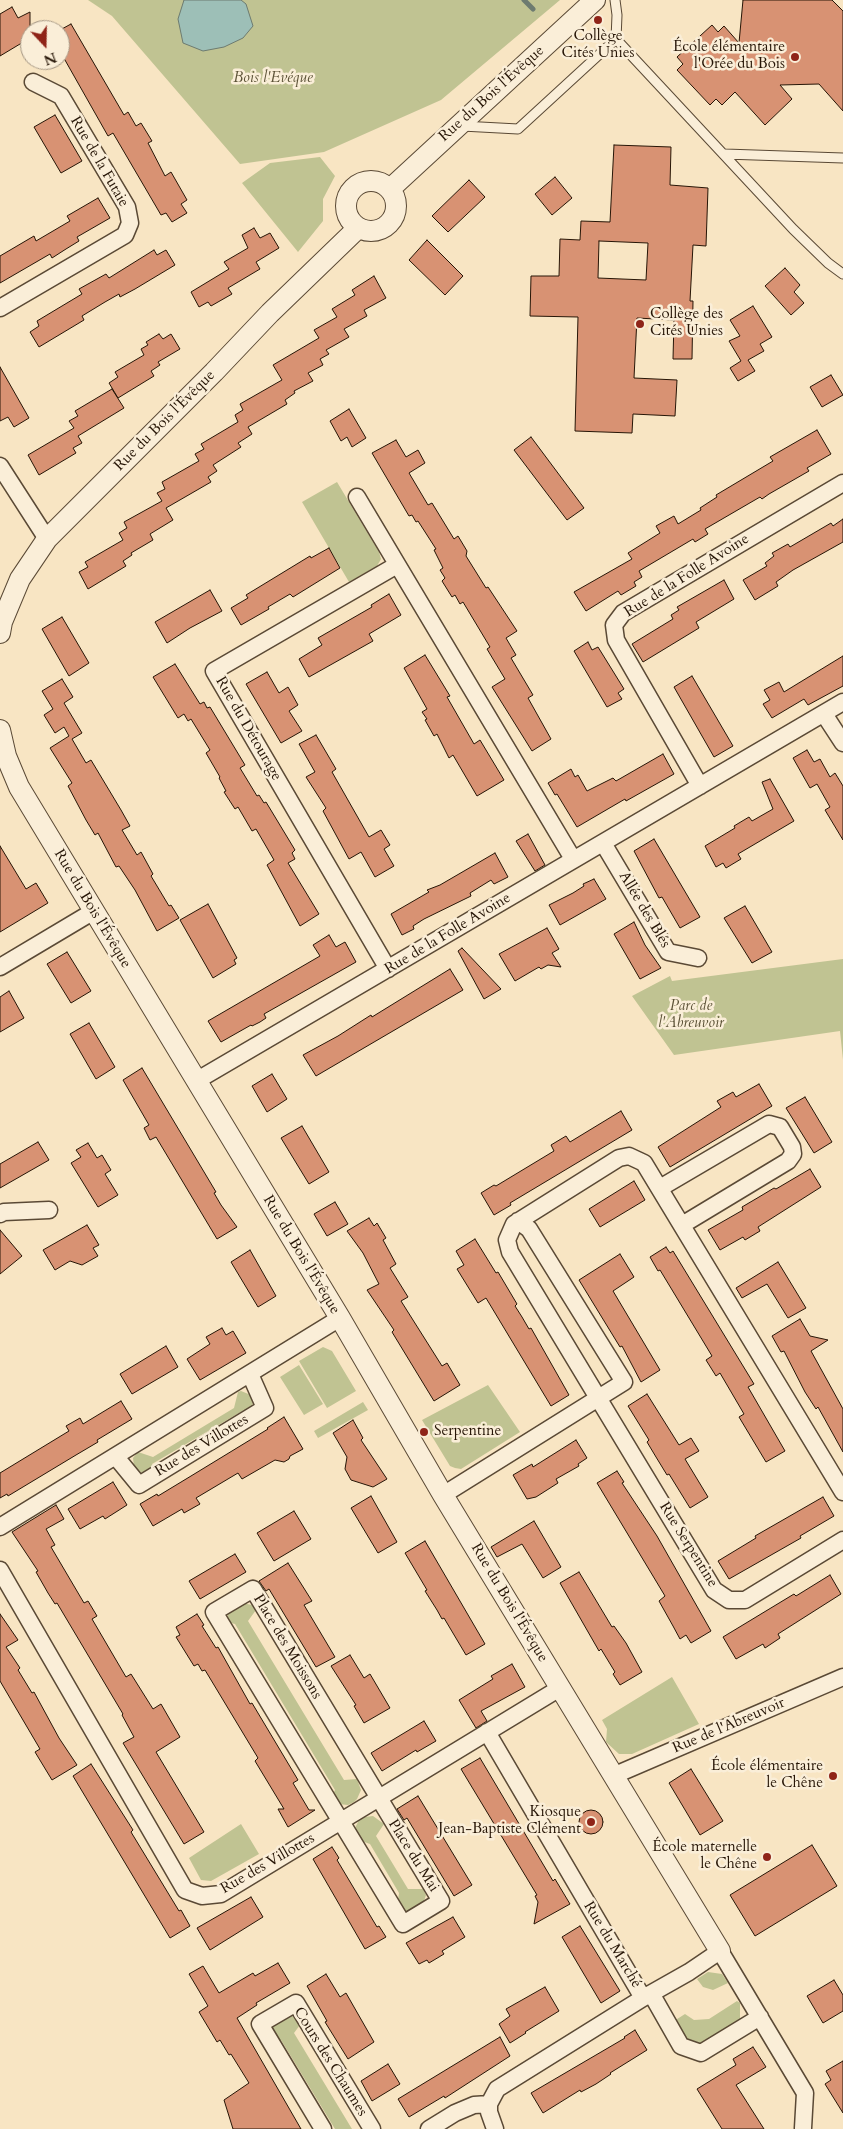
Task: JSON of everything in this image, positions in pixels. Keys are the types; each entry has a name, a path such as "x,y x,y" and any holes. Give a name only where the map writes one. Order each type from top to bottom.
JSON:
{"street":[{"name":"Rue du Bois l'Évêque","path":"390,189 595,0"},
{"name":"Rue de la Futaie","path":"0,308 125,236 130,223 127,206 61,96 33,82"},
{"path":"375,181 390,189 396,204 393,219 381,230 374,232 358,228 347,215 347,198 352,190 358,185 375,181"},
{"name":"Rue du Bois l'Évêque","path":"0,633 2,622 20,579 47,539 214,372 270,313 358,228"},
{"path":"0,466 47,539"},
{"name":"Rue de la Folle Avoine","path":"700,786 616,640 614,625 623,613 843,483"},
{"path":"357,497 573,859"},
{"name":"Rue du Détourage","path":"388,969 214,671 397,565"},
{"name":"Rue de la Folle Avoine","path":"196,1081 843,702"},
{"path":"824,714 843,743"},
{"name":"Rue du Bois l'Évêque","path":"0,730 6,756 19,788 340,1318 443,1495 720,1950"},
{"name":"Allée des Blés","path":"603,842 668,952 698,958"},
{"path":"0,967 94,912"},
{"path":"660,1188 769,1124 780,1127 792,1147 792,1154 788,1161 682,1226"},
{"path":"443,1495 624,1382 529,1229 518,1221 620,1158 629,1156 644,1163 660,1188 843,1492"},
{"path":"0,1214 4,1212 49,1210"},
{"name":"Rue Serpentine","path":"518,1221 508,1234 507,1240 510,1252 714,1590 720,1596 729,1600 745,1600 843,1540"},
{"path":"0,1527 340,1318"},
{"name":"Rue des Villottes","path":"116,1457 139,1484 265,1408 250,1374"},
{"name":"Rue des Villottes","path":"0,1570 185,1890 202,1896 221,1894 560,1688"},
{"name":"Place des Moissons","path":"340,1821 214,1612 253,1589 378,1799"},
{"name":"Rue de l'Abreuvoir","path":"615,1775 843,1677"},
{"name":"Rue du Marché","path":"487,1732 647,1996 511,2079 497,2089 489,2104"},
{"name":"Place du Mai","path":"340,1821 403,1924 441,1901 378,1799"},
{"path":"760,2017 701,2053 681,2046 647,1996 720,1950 760,2017 805,2093 803,2128"},
{"name":"Cours des Chaumes","path":"323,2129 260,2024 296,2003 372,2129"},
{"path":"429,2129 462,2111 474,2106 489,2104 488,2112 495,2129"}],"lane":[{"path":"457,126 518,129 616,39 617,15 615,0"},
{"path":"616,39 793,229 828,263 843,274"},
{"path":"725,154 843,158"}],"green space":[{"name":"Bois l'Evéque","path":"88,0 560,0 441,100 324,152 240,164 112,16"},
{"path":"320,157 335,176 323,199 323,221 298,252 242,183 270,163"},
{"path":"337,482 379,552 381,559 377,566 349,582 302,502"},
{"name":"Parc de l'Abreuvoir","path":"843,959 843,1060 840,1031 674,1055 632,996 670,976 672,981"},
{"path":"323,1347 332,1351 356,1391 327,1408 299,1361"},
{"path":"299,1365 323,1404 304,1415 280,1377"},
{"path":"488,1385 520,1432 461,1469 450,1466 422,1420"},
{"path":"241,1391 251,1395 254,1401 248,1414 244,1410 152,1464 155,1470 152,1472 142,1473 134,1467 133,1458 138,1452 153,1457 234,1408 238,1392"},
{"path":"363,1402 368,1410 318,1438 314,1431"},
{"path":"242,1603 252,1605 256,1610 248,1621 344,1780 357,1779 361,1790 354,1802 348,1805 338,1804 331,1798 335,1790 235,1624 227,1622 228,1612"},
{"path":"672,1677 699,1724 632,1754 619,1754 606,1742 607,1729 602,1720"},
{"path":"373,1816 384,1824 376,1836 408,1889 423,1889 426,1895 423,1904 410,1913 397,1907 399,1893 370,1844 356,1839 354,1830 359,1820"},
{"path":"241,1824 259,1854 211,1881 201,1880 189,1858"},
{"path":"708,1972 722,1974 728,1983 713,1990 703,1987 697,1979"},
{"path":"737,2001 740,2003 740,2020 701,2044 688,2043 674,2021 685,2014 694,2020 709,2019"},
{"path":"283,2013 295,2014 300,2025 294,2033 352,2129 335,2129 281,2040 274,2040 269,2024"}],"water":[{"path":"184,0 241,0 246,4 253,26 243,38 224,47 203,51 183,43 178,19"}],"building":[{"path":"743,0 832,0 843,11 843,111 819,84 780,85 792,99 765,125 735,92 722,105 716,99 710,105 677,70 683,64 677,57 712,25 718,32 724,26 739,43"},
{"path":"12,7 18,18 30,12 30,20 20,20 20,44 0,56 0,14"},
{"path":"70,25 124,115 128,112 136,126 141,123 152,141 148,143 165,176 171,172 187,200 181,204 187,213 172,222 166,213 161,215 113,133 108,136 70,69"},
{"path":"55,115 82,161 61,173 34,127"},
{"path":"614,145 671,147 670,185 708,188 706,246 693,245 690,301 693,301 692,359 673,359 674,320 637,318 634,378 677,380 675,416 633,414 632,433 575,431 578,317 530,316 531,276 559,276 560,239 580,240 581,221 610,222","holes":["599,241 648,243 646,280 598,278"]},
{"path":"555,177 572,198 552,215 535,194"},
{"path":"469,180 485,197 448,232 432,216"},
{"path":"98,198 110,218 77,237 79,241 52,258 50,254 0,283 0,256 34,236 36,241 70,221 67,216"},
{"path":"254,228 260,238 270,233 279,248 256,262 260,269 228,288 232,294 211,306 208,302 199,307 191,292 229,269 224,262 248,248 242,235"},
{"path":"427,240 463,276 445,295 409,260"},
{"path":"154,250 157,255 166,250 175,265 120,297 119,294 105,302 82,316 84,320 39,347 30,332 39,326 37,321 82,294 79,289 106,274 109,278"},
{"path":"785,268 800,285 794,292 804,303 791,315 765,286"},
{"path":"374,276 386,298 364,310 367,316 344,329 349,337 326,350 329,354 320,359 323,365 308,373 313,381 294,391 295,393 285,400 287,404 248,427 252,434 238,443 241,447 213,465 217,471 208,477 211,482 166,508 173,520 150,534 153,540 131,553 132,555 123,561 126,566 88,589 79,572 88,567 85,562 123,540 119,533 127,528 124,522 162,501 157,493 165,489 162,482 199,461 195,454 204,449 201,444 238,422 235,415 243,410 240,404 282,380 273,365 319,338 314,330 337,317 332,309 355,295 352,290"},
{"path":"753,306 772,337 760,344 764,351 748,360 755,371 738,381 730,368 741,361 729,341 740,336 730,320"},
{"path":"159,334 163,339 171,334 180,349 158,362 160,365 151,371 154,376 118,398 109,383 118,377 115,372 144,355 141,349 148,345 146,342"},
{"path":"0,367 29,418 14,427 8,417 0,421"},
{"path":"831,375 843,395 822,407 810,387"},
{"path":"112,389 124,408 78,436 82,443 73,448 76,453 39,475 28,455 74,428 69,421 78,416 75,411"},
{"path":"349,409 366,438 352,447 347,437 341,441 330,421"},
{"path":"817,430 831,454 807,468 809,471 762,499 760,497 705,529 708,534 695,542 693,539 639,571 642,577 634,582 636,586 621,595 618,591 586,611 574,592 632,559 628,553 660,533 656,526 674,516 678,524 701,510 700,508 717,497 716,495 773,461 770,457"},
{"path":"531,437 584,508 567,520 514,450"},
{"path":"396,440 406,457 418,450 425,463 409,473 428,505 432,503 454,539 458,536 467,551 466,556 517,631 506,638 516,655 511,658 533,695 528,698 551,739 532,751 492,687 505,679 487,649 490,647 463,602 460,604 455,595 452,597 442,581 445,578 440,570 443,568 434,550 436,549 418,521 416,522 412,515 409,516 372,453"},
{"path":"843,519 843,542 793,570 776,582 778,586 755,600 743,580 767,566 765,563 774,556 772,553 788,544 790,547 831,523 833,526"},
{"path":"329,548 340,568 293,597 290,594 241,625 231,608 248,598 246,595 310,556 311,558"},
{"path":"724,580 734,599 696,622 699,628 643,662 632,644 673,619 671,615 679,610 677,607"},
{"path":"210,590 222,611 167,643 155,622"},
{"path":"389,594 401,615 369,634 373,641 309,677 299,659 322,645 318,638 372,607 371,605"},
{"path":"62,617 89,663 69,676 42,629"},
{"path":"588,642 592,650 598,647 624,689 618,693 622,699 607,707 574,651"},
{"path":"425,655 450,696 447,697 474,744 480,740 504,780 477,796 453,755 449,758 437,734 434,736 422,712 427,709 404,668"},
{"path":"843,656 843,686 808,705 804,699 772,718 763,704 770,700 764,690 779,682 784,692"},
{"path":"175,664 200,704 204,702 207,708 210,707 245,765 240,768 257,796 259,795 264,803 266,802 295,850 292,853 295,859 288,863 319,914 300,926 267,865 274,860 256,829 252,831 238,807 235,809 224,792 226,791 220,777 206,753 210,750 191,719 188,721 184,714 178,718 153,677"},
{"path":"267,672 279,693 288,687 298,705 289,711 302,731 281,743 246,684"},
{"path":"692,676 733,746 714,757 674,687"},
{"path":"62,679 73,697 64,703 82,733 72,739 86,763 91,760 121,810 130,826 122,830 137,855 141,852 153,874 151,876 169,906 171,905 179,918 157,931 135,890 119,866 116,867 98,833 95,835 86,820 68,786 72,783 50,748 69,736 64,727 55,733 44,715 53,709 42,691"},
{"path":"316,735 336,769 332,772 369,837 381,830 390,845 384,849 394,866 375,877 361,852 349,859 323,811 326,808 306,777 315,772 299,744"},
{"path":"807,750 814,762 820,759 830,777 835,773 843,786 843,840 825,810 830,807 817,784 810,788 793,758"},
{"path":"663,754 674,774 626,801 625,799 577,827 548,783 571,769 575,777 578,775 587,791 613,778 616,781"},
{"path":"770,779 794,821 738,854 741,859 726,868 723,863 716,867 705,846 749,817 752,821 773,809 762,782"},
{"path":"528,834 545,865 535,871 516,841"},
{"path":"654,839 700,917 680,928 662,897 659,898 634,851"},
{"path":"0,846 26,889 36,883 48,903 0,932"},
{"path":"495,853 508,877 494,884 491,880 470,893 471,896 424,919 413,926 414,929 402,935 391,914 429,892 427,890 440,885"},
{"path":"594,879 606,899 560,925 549,905 573,893 584,886 583,884"},
{"path":"208,904 237,958 234,960 236,964 213,978 180,920"},
{"path":"745,906 772,952 752,963 724,918"},
{"path":"634,922 645,945 661,968 640,979 614,934"},
{"path":"547,928 559,949 552,953 561,967 548,965 541,969 539,967 515,981 499,954"},
{"path":"329,935 336,947 345,942 356,962 264,1014 266,1018 260,1022 221,1042 208,1021 320,956 313,945"},
{"path":"462,948 501,989 484,999 458,951"},
{"path":"67,952 91,991 71,1003 47,964"},
{"path":"450,969 463,990 316,1076 303,1055 371,1015 372,1017"},
{"path":"9,991 24,1018 0,1032 0,997"},
{"path":"89,1023 115,1067 96,1079 70,1034"},
{"path":"142,1068 216,1192 214,1193 221,1205 237,1227 217,1239 156,1137 150,1140 144,1128 149,1125 123,1080"},
{"path":"272,1074 287,1099 267,1112 252,1086"},
{"path":"759,1084 772,1106 670,1167 658,1147 721,1107 717,1101 733,1092 736,1097"},
{"path":"805,1097 832,1142 814,1153 786,1108"},
{"path":"621,1111 632,1130 510,1203 511,1205 494,1215 481,1193 554,1151 551,1145 566,1136 570,1142"},
{"path":"302,1126 329,1172 309,1184 281,1138"},
{"path":"38,1142 49,1160 0,1188 0,1164"},
{"path":"88,1143 97,1158 102,1155 111,1170 105,1174 118,1195 98,1207 71,1163 81,1157 76,1150"},
{"path":"810,1169 821,1187 758,1227 760,1231 745,1240 743,1237 720,1250 708,1230 743,1210 742,1207"},
{"path":"634,1181 645,1200 600,1227 589,1209"},
{"path":"335,1202 348,1224 327,1236 314,1214"},
{"path":"369,1218 374,1226 377,1223 386,1238 383,1240 396,1264 390,1268 408,1297 401,1301 442,1366 447,1363 460,1385 434,1401 392,1332 394,1330 367,1290 379,1284 363,1253 347,1231"},
{"path":"87,1225 99,1245 93,1248 98,1256 82,1265 70,1261 55,1270 43,1250"},
{"path":"0,1230 22,1256 0,1274"},
{"path":"475,1239 496,1273 498,1272 517,1304 515,1306 529,1329 531,1328 569,1395 551,1406 486,1298 478,1303 457,1269 464,1265 456,1251"},
{"path":"666,1247 670,1253 673,1251 754,1384 748,1387 785,1451 766,1462 739,1417 744,1414 720,1373 716,1376 706,1360 712,1356 660,1270 658,1271 650,1257"},
{"path":"250,1250 276,1296 258,1307 231,1262"},
{"path":"620,1254 634,1277 613,1291 660,1370 641,1382 622,1346 620,1347 579,1280"},
{"path":"778,1262 806,1308 788,1318 767,1284 742,1298 736,1288"},
{"path":"800,1319 810,1336 828,1340 811,1351 843,1409 843,1452 818,1407 816,1409 805,1392 784,1351 781,1352 772,1336"},
{"path":"222,1328 226,1335 233,1331 246,1353 200,1380 187,1359 210,1344 206,1337"},
{"path":"166,1346 178,1367 132,1394 120,1374"},
{"path":"647,1394 679,1445 691,1438 699,1451 685,1459 708,1497 690,1508 656,1457 647,1442 649,1440 628,1406"},
{"path":"121,1401 132,1419 97,1440 98,1442 8,1496 7,1494 0,1498 0,1473 69,1431 66,1426 80,1418 83,1424"},
{"path":"284,1417 303,1449 290,1456 284,1462 275,1460 242,1479 238,1473 196,1498 200,1504 184,1513 182,1509 153,1526 140,1504 157,1494 158,1496 268,1429"},
{"path":"353,1420 363,1438 361,1440 387,1479 373,1487 351,1480 345,1469 347,1457 333,1433"},
{"path":"576,1440 587,1458 578,1464 579,1466 556,1479 558,1483 536,1497 527,1499 513,1475 532,1464 533,1467"},
{"path":"617,1471 624,1482 622,1483 657,1536 711,1631 691,1643 686,1635 680,1639 659,1601 665,1596 597,1483"},
{"path":"113,1482 127,1505 105,1519 103,1516 80,1529 68,1509"},
{"path":"371,1496 397,1542 378,1553 351,1508"},
{"path":"823,1497 834,1516 800,1536 801,1538 729,1579 718,1561 756,1538 755,1536"},
{"path":"56,1505 64,1519 46,1529 55,1545 51,1547 84,1603 88,1601 97,1616 92,1619 126,1677 131,1674 153,1709 161,1704 180,1737 156,1752 204,1832 184,1844 123,1743 134,1737 123,1714 57,1603 55,1604 48,1593 36,1572 38,1571 12,1532"},
{"path":"294,1511 311,1539 274,1561 257,1533"},
{"path":"534,1521 561,1567 543,1578 522,1544 497,1557 491,1547"},
{"path":"425,1541 485,1644 466,1655 425,1591 427,1590 405,1553"},
{"path":"235,1554 246,1572 200,1599 189,1581"},
{"path":"288,1563 312,1601 304,1605 335,1657 316,1667 269,1589 266,1591 259,1581"},
{"path":"579,1572 612,1627 614,1626 626,1643 642,1672 620,1685 613,1674 615,1672 601,1649 599,1651 560,1583"},
{"path":"830,1575 841,1594 778,1634 780,1638 765,1648 763,1644 736,1659 723,1637 794,1594 796,1596"},
{"path":"0,1614 18,1640 6,1647 20,1668 18,1670 32,1693 34,1692 59,1738 77,1765 52,1780 35,1752 40,1749 0,1681"},
{"path":"197,1614 204,1625 202,1626 216,1648 218,1647 250,1704 252,1703 298,1780 293,1783 309,1810 315,1810 288,1827 278,1809 284,1809 255,1761 258,1758 205,1670 202,1671 198,1664 194,1666 176,1637 180,1635 176,1627"},
{"path":"350,1655 364,1678 370,1674 390,1708 364,1723 354,1706 356,1705 331,1666"},
{"path":"512,1664 525,1687 481,1711 487,1721 476,1728 459,1700 493,1679 491,1676"},
{"path":"424,1721 436,1741 417,1752 416,1750 382,1771 371,1753"},
{"path":"480,1758 553,1881 555,1879 570,1904 534,1924 538,1902 535,1896 537,1895 461,1769"},
{"path":"91,1764 133,1830 131,1832 179,1911 181,1910 190,1926 170,1938 73,1776"},
{"path":"691,1769 723,1821 700,1835 669,1783"},
{"path":"418,1796 472,1885 454,1896 407,1818 404,1820 397,1809"},
{"name":"Kiosque Jean-Baptiste Clément","path":"591,1810 600,1813 603,1822 600,1831 591,1834 582,1831 579,1822 582,1813"},
{"path":"812,1845 837,1886 755,1936 730,1895"},
{"path":"332,1847 339,1858 337,1860 377,1927 379,1926 386,1937 365,1949 313,1859"},
{"path":"251,1897 263,1917 210,1950 197,1928"},
{"path":"453,1917 465,1937 442,1951 444,1954 429,1963 427,1960 419,1964 406,1943"},
{"path":"580,1926 620,1991 601,2003 562,1937"},
{"path":"278,1963 290,1983 256,2003 257,2005 237,2018 301,2129 233,2129 224,2100 249,2083 231,2054 229,2055 220,2040 217,2042 199,2012 208,2006 189,1974 203,1966 219,1993 253,1973 255,1976"},
{"path":"326,1974 340,1997 346,1993 374,2042 348,2059 325,2022 327,2021 307,1986"},
{"path":"834,1980 843,1995 843,2011 823,2023 807,1996"},
{"path":"545,1987 559,2011 510,2043 499,2024 510,2016 506,2009"},
{"path":"635,2030 647,2050 596,2084 581,2092 580,2090 543,2113 531,2093 625,2038"},
{"path":"500,2037 510,2056 445,2098 444,2096 409,2117 398,2099"},
{"path":"753,2047 766,2067 736,2085 764,2129 722,2129 697,2089 736,2065 733,2059"},
{"path":"843,2061 843,2113 825,2084 831,2080 826,2071"},
{"path":"388,2064 400,2084 372,2101 361,2081"}],"waterway":[{"path":"524,0 533,9"}],"place":[{"name":"Collège Cités Unies","path":"598,20"},
{"name":"École élémentaire l'Orée du Bois","path":"795,57"},
{"name":"Collège des Cités Unies","path":"640,324"},
{"name":"Serpentine","path":"424,1432"},
{"name":"École élémentaire le Chêne","path":"833,1776"},
{"name":"Kiosque Jean-Baptiste Clément","path":"591,1822"},
{"name":"École maternelle le Chêne","path":"767,1857"}]}
